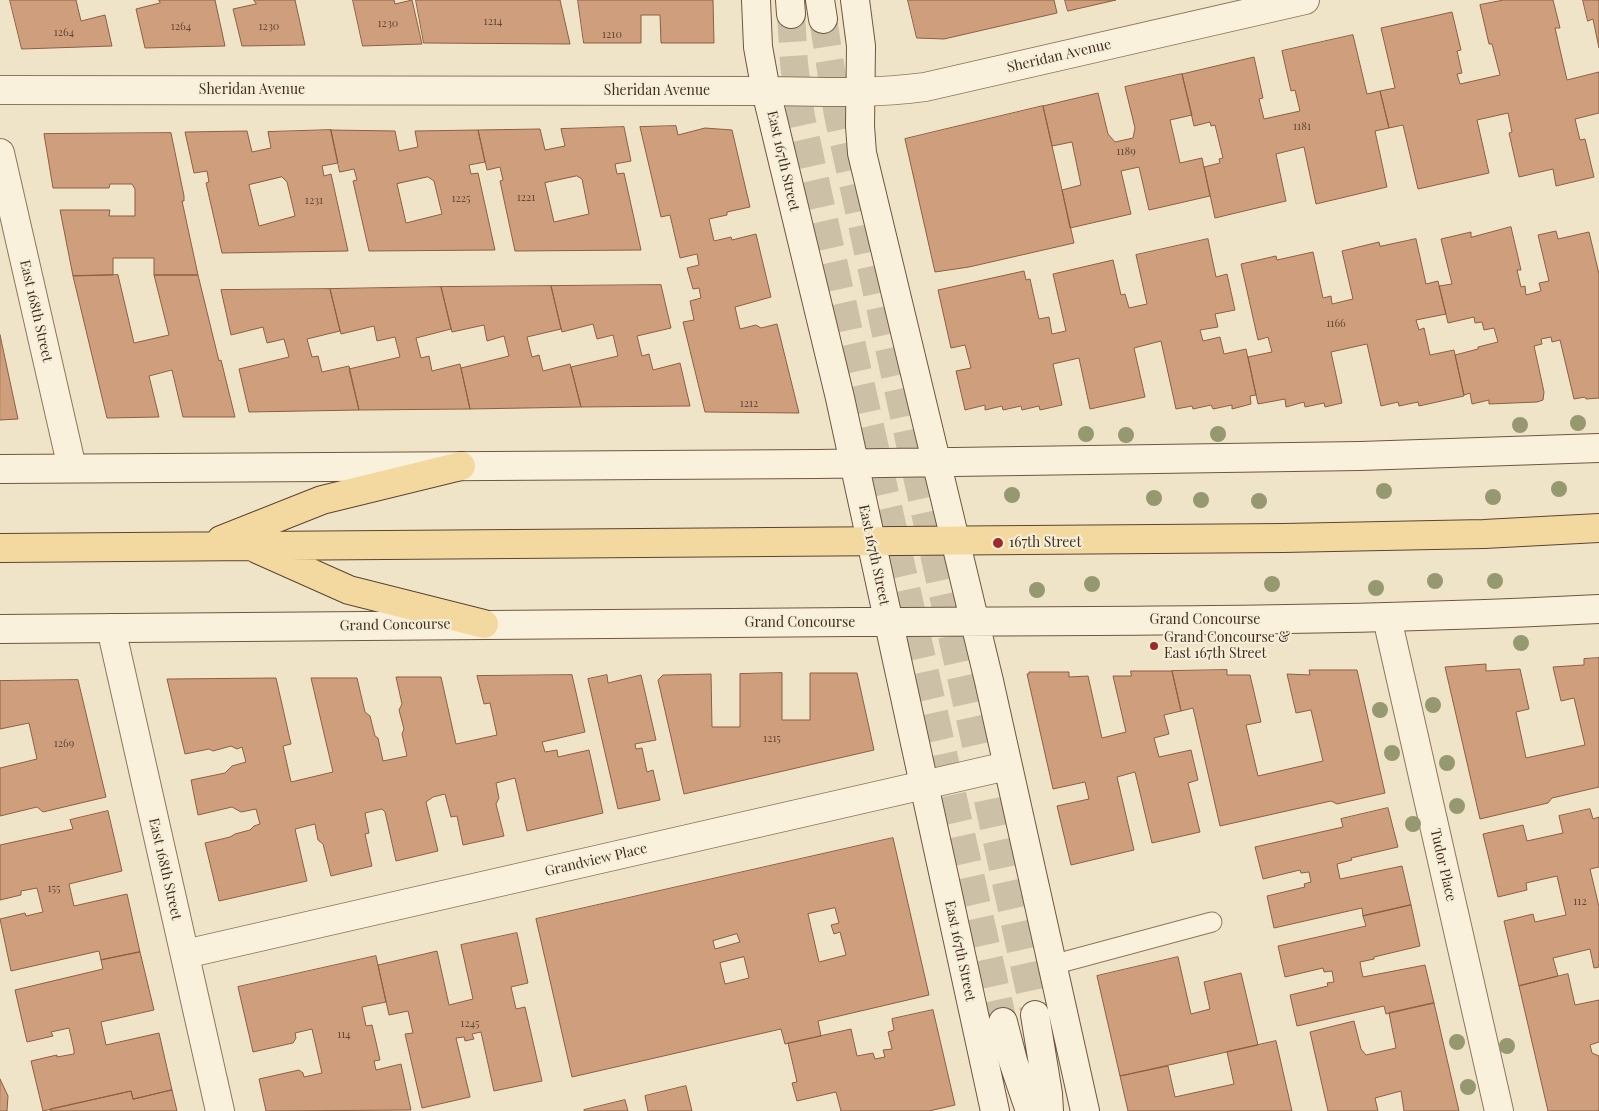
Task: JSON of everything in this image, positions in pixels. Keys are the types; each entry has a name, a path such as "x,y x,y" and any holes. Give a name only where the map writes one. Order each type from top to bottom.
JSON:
{"main road":[{"path":"204,547 322,500 461,466"},
{"path":"0,548 1311,538 1484,534 1599,528"},
{"path":"249,546 349,590 484,624"}],"street":[{"name":"East 167th Street","path":"756,0 758,48 766,91 840,398 995,1111"},
{"path":"855,0 861,46 860,126 862,153 975,622 1085,1111"},
{"name":"Sheridan Avenue","path":"0,90 894,91 925,87 1305,0"},
{"name":"East 168th Street","path":"0,153 72,468"},
{"path":"0,469 937,462 1360,456 1599,448"},
{"name":"Grand Concourse","path":"0,629 1387,618 1599,609"},
{"name":"Tudor Place","path":"1387,618 1499,1111"},
{"name":"East 168th Street","path":"111,628 220,1111"},
{"name":"Grandview Place","path":"185,954 1007,766"},
{"path":"1035,1015 1049,1111"},
{"path":"1003,1022 1013,1061 1030,1111"}],"lane":[{"path":"1052,965 1212,922"}],"building":[{"path":"10,0 76,0 81,21 105,15 112,46 22,49"},
{"path":"159,0 215,0 225,46 145,48 136,9 160,3"},
{"path":"254,0 295,0 305,45 242,46 233,9 256,4"},
{"path":"353,0 394,0 395,4 412,0 422,44 363,46"},
{"path":"416,0 560,0 570,44 424,43"},
{"path":"578,0 713,0 714,43 661,43 660,15 641,15 641,43 584,43"},
{"path":"908,0 1054,0 1057,13 944,39 917,38"},
{"path":"1065,0 1116,0 1068,11"},
{"path":"1504,0 1553,0 1560,28 1555,28 1567,80 1599,72 1599,113 1575,119 1580,140 1585,139 1594,177 1556,186 1553,169 1519,177 1509,133 1512,132 1508,113 1477,120 1489,173 1418,189 1403,125 1389,128 1380,91 1395,88 1381,28 1452,12 1461,50 1457,51 1462,73 1457,74 1460,84 1500,75 1492,44 1489,44 1480,5"},
{"path":"1583,0 1599,0 1599,48 1593,19 1588,21"},
{"path":"1353,35 1367,94 1380,91 1389,128 1375,131 1387,187 1316,204 1304,147 1276,154 1286,201 1215,218 1204,167 1220,163 1219,159 1223,158 1215,125 1211,126 1210,122 1194,126 1182,74 1254,57 1263,98 1259,99 1264,119 1300,111 1295,90 1291,91 1282,51"},
{"path":"1182,74 1192,115 1170,120 1180,163 1202,158 1210,196 1149,210 1139,167 1121,171 1131,214 1070,228 1062,190 1081,185 1072,142 1052,146 1043,106 1098,93 1108,134 1115,142 1133,138 1135,128 1125,87"},
{"path":"1043,106 1074,243 969,267 935,272 905,139"},
{"path":"676,126 678,135 705,128 732,130 750,207 727,212 727,215 709,219 714,241 731,237 732,240 756,234 771,297 735,307 740,329 756,325 761,328 777,324 799,413 705,412 683,322 694,320 690,301 701,298 699,288 693,289 687,268 699,265 697,254 680,258 670,215 661,217 640,127"},
{"path":"624,127 631,161 615,164 617,174 624,173 641,250 515,251 500,181 503,180 500,167 487,170 478,130 540,129 545,150 565,146 561,129","holes":["577,176 582,179 589,214 554,222 545,183"]},
{"path":"331,130 338,163 322,166 324,176 331,174 348,251 222,253 206,183 209,182 207,171 194,173 185,132 247,131 252,152 271,148 268,132","holes":["282,177 287,182 295,216 259,226 249,185"]},
{"path":"331,130 395,131 399,151 418,147 415,131 478,130 485,162 469,165 471,174 478,173 495,250 369,251 353,181 357,180 354,169 340,172","holes":["428,177 434,181 442,214 406,223 397,184"]},
{"path":"171,133 184,196 184,201 182,201 198,275 154,275 154,258 113,258 113,275 73,276 60,210 110,210 109,216 135,216 135,189 132,184 110,184 109,188 53,188 44,134"},
{"path":"1511,227 1521,270 1517,270 1521,287 1525,286 1526,295 1541,291 1539,283 1549,281 1538,235 1556,231 1558,239 1589,232 1599,274 1599,398 1586,399 1585,397 1574,399 1560,340 1552,342 1551,337 1541,339 1542,344 1534,346 1544,392 1543,400 1537,402 1489,404 1489,400 1472,404 1470,393 1464,395 1455,355 1498,342 1494,328 1484,330 1482,322 1475,323 1474,317 1448,323 1439,286 1452,284 1441,239 1471,232 1471,237"},
{"path":"1208,239 1216,277 1227,274 1235,310 1215,314 1218,327 1200,330 1203,341 1220,337 1224,354 1246,349 1256,395 1250,396 1251,404 1232,409 1232,405 1213,409 1211,405 1193,409 1192,406 1176,409 1161,341 1134,348 1145,397 1090,409 1079,358 1053,364 1062,405 1040,410 1039,406 1022,410 1021,406 1003,410 1002,406 985,410 985,405 965,410 956,371 971,368 965,345 951,348 938,290 1024,271 1026,280 1030,279 1039,319 1049,317 1052,334 1066,331 1053,274 1113,260 1121,295 1125,294 1129,308 1147,304 1136,255"},
{"path":"1416,239 1426,284 1438,281 1446,314 1416,320 1419,330 1424,328 1430,355 1454,350 1464,396 1419,406 1418,402 1399,406 1398,402 1381,406 1367,344 1331,352 1342,403 1325,407 1324,403 1305,407 1304,402 1286,407 1285,399 1258,404 1248,357 1272,352 1268,337 1258,340 1241,264 1276,256 1277,260 1313,252 1323,298 1331,296 1332,304 1353,299 1342,251 1379,242 1380,246"},
{"path":"118,275 134,343 169,335 154,275 198,275 235,417 183,417 172,370 149,376 159,417 107,418 73,276"},
{"path":"661,285 671,328 637,336 642,356 649,354 653,370 680,363 690,406 581,407 571,367 618,356 613,335 597,339 593,324 562,332 551,286"},
{"path":"551,286 561,329 527,337 532,357 539,355 543,371 570,364 581,407 470,409 461,368 509,356 504,336 487,341 484,325 452,332 441,287"},
{"path":"441,287 451,329 416,338 421,358 429,356 432,371 460,364 470,409 359,410 349,369 400,357 395,337 377,341 374,326 341,334 330,289"},
{"path":"330,289 340,331 307,339 312,357 318,356 322,372 349,366 359,410 249,412 239,369 289,357 284,339 267,343 263,327 231,335 221,290"},
{"path":"0,335 18,419 0,420"},
{"path":"1599,658 1599,787 1552,798 1548,803 1480,819 1445,667 1486,664 1486,671 1520,669 1529,709 1516,712 1526,758 1585,745 1574,698 1561,701 1553,667 1584,665 1584,659"},
{"path":"1227,670 1227,675 1250,675 1261,722 1246,725 1258,776 1323,761 1311,710 1296,713 1287,674 1310,675 1309,670 1357,670 1385,793 1337,804 1331,801 1220,826 1193,708 1181,711 1172,671"},
{"path":"1131,671 1172,671 1181,711 1164,715 1169,734 1154,738 1159,757 1191,750 1198,780 1188,783 1200,832 1152,843 1135,772 1117,777 1134,850 1071,865 1057,806 1089,799 1085,782 1053,789 1027,674 1029,672 1069,672 1069,677 1088,676 1102,738 1126,732 1113,676 1131,676"},
{"path":"782,673 782,720 810,720 810,673 857,673 874,750 684,794 658,680 663,675 711,674 712,727 740,727 740,674"},
{"path":"572,675 585,732 542,742 545,752 557,750 558,757 589,750 603,813 527,831 515,778 496,783 499,798 496,804 504,836 463,845 457,816 451,817 445,794 433,797 426,802 438,851 396,861 385,812 382,809 365,813 369,833 365,834 372,866 331,876 323,844 318,840 315,824 295,829 307,881 219,901 205,843 230,837 250,830 260,824 256,809 241,812 232,807 198,815 191,780 225,773 232,766 246,762 242,747 237,749 231,746 213,751 209,749 185,754 167,679 276,678 291,744 283,746 291,782 333,772 311,678 357,678 365,712 370,716 375,736 378,738 383,761 407,756 402,734 404,729 399,710 402,704 396,677 441,677 456,744 497,735 490,703 484,704 477,676"},
{"path":"607,675 608,683 641,675 656,740 635,744 636,749 642,748 647,772 653,770 660,800 618,809 588,679"},
{"path":"78,680 106,797 43,812 37,807 0,816 0,768 37,759 29,723 0,729 0,681"},
{"path":"1388,808 1398,847 1351,858 1352,860 1337,864 1340,879 1402,866 1411,905 1363,916 1362,908 1274,928 1267,896 1305,887 1304,884 1311,882 1309,872 1301,873 1300,870 1263,879 1255,847 1343,827 1341,819"},
{"path":"1590,809 1593,819 1599,817 1599,867 1590,869 1599,907 1599,967 1594,968 1590,949 1553,958 1558,976 1519,986 1504,921 1533,914 1535,922 1566,915 1557,876 1526,883 1527,890 1498,897 1483,834 1523,825 1527,841 1563,833 1559,816"},
{"path":"108,811 122,871 69,884 74,906 127,894 140,952 101,960 99,951 11,971 0,919 25,913 26,916 43,912 37,888 21,891 21,895 0,900 0,845 73,829 70,820"},
{"path":"893,838 929,995 818,1021 821,1036 785,1044 781,1029 572,1077 536,919","holes":["835,908 839,923 831,925 834,934 840,932 846,955 819,962 808,914","737,934 740,942 715,949 713,941","744,957 749,978 725,984 720,963"]},
{"path":"1411,905 1420,946 1360,962 1363,977 1425,965 1434,1003 1386,1014 1384,1006 1297,1026 1290,995 1328,986 1327,983 1334,982 1332,971 1324,972 1323,968 1285,977 1278,946 1366,926 1363,916"},
{"path":"517,933 528,983 511,987 516,1009 525,1007 542,1081 494,1091 481,1032 472,1034 474,1039 465,1041 464,1037 456,1038 470,1097 422,1108 405,1034 413,1033 408,1011 389,1015 378,965 437,951 449,1005 473,999 461,945"},
{"path":"140,952 154,1010 101,1022 106,1045 159,1033 172,1090 133,1099 131,1091 43,1111 31,1061 57,1055 57,1057 74,1054 69,1028 51,1032 53,1036 27,1042 15,990 103,969 101,960"},
{"path":"376,956 386,1002 362,1007 366,1026 372,1025 380,1060 374,1061 376,1070 401,1064 411,1110 266,1111 259,1079 299,1070 303,1073 304,1077 322,1073 312,1029 295,1033 296,1038 293,1043 253,1052 238,987"},
{"path":"1178,957 1191,1014 1210,1009 1204,982 1241,973 1258,1045 1120,1076 1097,976"},
{"path":"1568,974 1575,1005 1599,1000 1599,1042 1590,1045 1592,1053 1599,1056 1599,1111 1548,1111 1519,986"},
{"path":"1434,1003 1459,1111 1404,1111 1401,1091 1375,1098 1378,1111 1328,1111 1310,1032 1354,1021 1361,1049 1366,1055 1396,1048 1389,1013"},
{"path":"933,1010 955,1105 929,1111 841,1111 836,1092 797,1101 792,1083 797,1082 788,1043 851,1029 857,1056 873,1053 875,1059 885,1057 883,1050 892,1049 888,1032 894,1030 892,1019"},
{"path":"1276,1041 1292,1111 1128,1111 1120,1076 1168,1066 1175,1097 1234,1084 1227,1052"},
{"path":"0,1079 8,1096 7,1111 0,1111"},
{"path":"686,1086 692,1111 648,1111 645,1096"},
{"path":"172,1090 177,1111 50,1111 50,1109 131,1091 133,1099"},
{"path":"625,1100 628,1111 584,1111 584,1110"}],"tunnel":[{"path":"791,14 794,64 801,117 1003,1022"},
{"path":"823,19 838,115 1035,1015"}],"place":[{"name":"167th Street","path":"998,543"},
{"name":"Grand Concourse & East 167th Street","path":"1154,646"}]}
